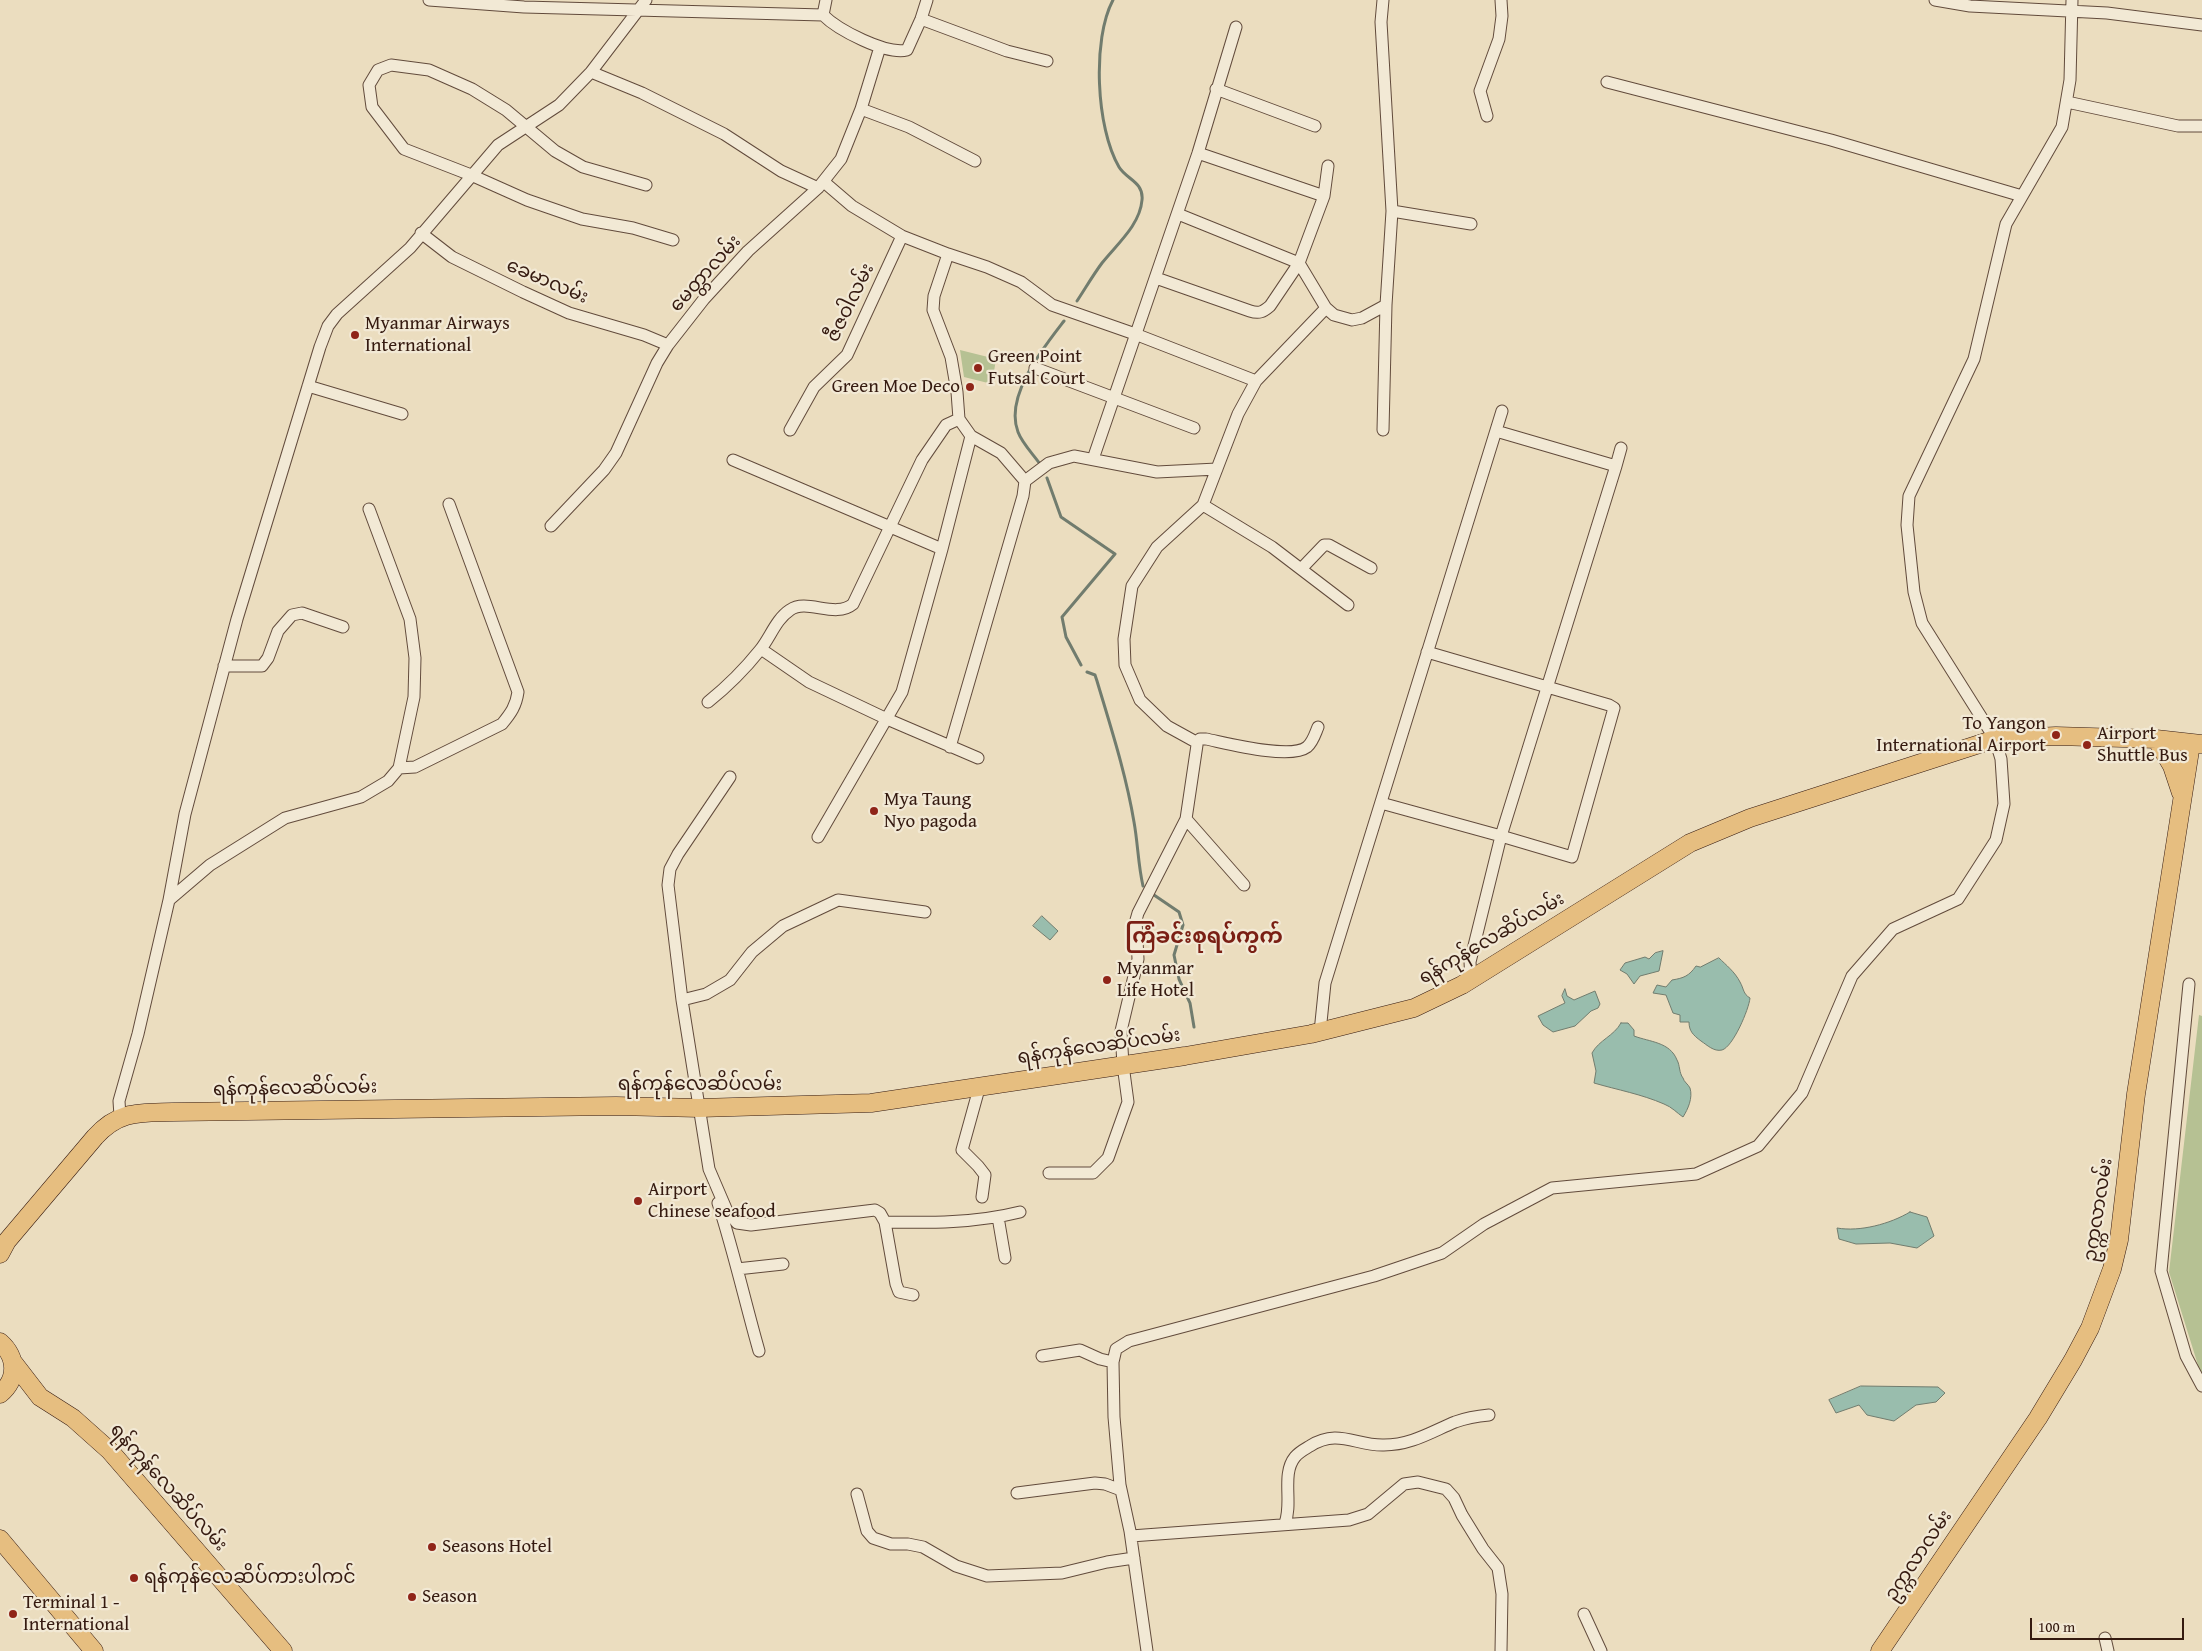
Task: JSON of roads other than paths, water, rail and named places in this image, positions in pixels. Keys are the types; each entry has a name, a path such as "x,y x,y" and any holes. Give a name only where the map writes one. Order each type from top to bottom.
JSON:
{"main road":[{"name":"ရန်ကုန်လေဆိပ်လမ်း","path":"0,1254 7,1241 104,1126 120,1116 136,1113 173,1112 616,1106 699,1108 871,1103 980,1085 1185,1056 1320,1032 1414,1008 1471,980 1690,843 1750,818 1996,740 2056,736 2156,739 2197,744"},
{"path":"2156,739 2183,789 2202,762"},
{"name":"ဥက္ကလာလမ်း","path":"1880,1651 2038,1418 2090,1328 2112,1269 2119,1240 2136,1094 2183,789 2197,744"},
{"name":"ရန်ကုန်လေဆိပ်လမ်း","path":"0,1342 11,1354 13,1362 40,1397 73,1418 110,1452 283,1651"},
{"path":"0,1394 11,1381 13,1362"},
{"path":"0,1539 94,1651"}],"street":[{"path":"429,0 524,7 823,15 838,27 880,47 900,52 907,50 927,0"},
{"path":"120,1116 122,1090 138,1034 169,900 185,814 224,666 308,386 328,326 337,314 410,248 498,146 559,105 591,72 646,0"},
{"path":"823,15 826,0"},
{"path":"1383,0 1382,22 1392,210 1386,305 1383,430"},
{"path":"1487,116 1480,92 1499,39 1502,16 1500,0"},
{"path":"1935,0 1970,6 2072,6 2202,25"},
{"path":"1147,1651 1131,1536 1121,1490 1114,1417 1112,1362 1116,1348 1129,1341 1374,1276 1442,1253 1484,1224 1552,1188 1696,1174 1758,1146 1802,1093 1852,976 1893,929 1958,899 1996,840 2004,804 2001,759 1996,740 1922,623 1914,592 1907,524 1909,496 1974,359 2006,224 2062,127 2070,80 2072,6"},
{"path":"921,19 1007,51 1048,61"},
{"path":"1092,459 1178,214 1236,28"},
{"name":"မေတ္တာလမ်း","path":"550,526 604,470 616,453 657,363 668,345 704,299 748,251 821,185 841,160 861,109 880,47"},
{"path":"646,185 583,167 555,152 506,110 472,88 429,70 391,65 378,70 369,85 372,107 404,150 471,175 527,200 582,219 634,228 673,240"},
{"path":"591,72 642,93 724,134 781,171 821,185 902,236 948,254 987,266 1021,282 1052,305 1136,334 1256,381"},
{"path":"1607,82 1831,140 2022,196"},
{"path":"1216,89 1315,126"},
{"path":"2067,102 2178,126 2202,126"},
{"path":"861,109 909,127 975,161"},
{"path":"1198,153 1324,196"},
{"path":"1156,278 1260,313 1270,306 1299,263 1324,196 1328,166"},
{"path":"1392,210 1471,224"},
{"path":"1178,214 1299,263 1326,308 1334,315 1352,320 1362,318 1386,305"},
{"name":"ခေမာလမ်း","path":"421,233 452,257 568,313 644,335 668,345"},
{"name":"ဇီဇဝါလမ်း","path":"790,430 814,387 846,355 902,236"},
{"path":"948,254 934,296 933,310 951,358 957,392 959,419 971,436 1001,453 1025,481 1024,496 950,747"},
{"path":"1196,742 1167,726 1140,700 1125,665 1124,639 1132,586 1157,547 1203,505 1238,414 1256,381 1326,308"},
{"path":"1035,368 1194,428"},
{"path":"308,386 402,414"},
{"path":"1320,1032 1325,983 1502,411"},
{"path":"708,702 737,679 791,608 840,610 847,609 853,604 922,460 946,425 959,419"},
{"path":"1496,431 1616,466"},
{"path":"818,837 902,692 971,436"},
{"path":"1471,980 1470,962 1501,836 1621,448"},
{"path":"1025,481 1049,463 1074,456 1156,472 1217,469"},
{"path":"733,460 942,549"},
{"path":"399,768 415,767 502,724 512,712 518,692 449,504"},
{"path":"1203,505 1272,547 1348,605"},
{"path":"169,900 210,865 284,818 361,797 388,781 399,768 414,697 415,658 410,619 369,509"},
{"path":"1301,569 1324,545 1329,545 1371,568"},
{"path":"224,666 262,666 268,658 278,631 292,615 302,613 343,627"},
{"path":"761,649 809,682 887,719 978,758"},
{"path":"1381,803 1572,857 1614,708 1428,652"},
{"path":"1196,742 1200,739 1206,739 1261,750 1298,751 1306,748 1318,727"},
{"path":"1049,1173 1093,1173 1108,1158 1128,1102 1122,1065 1121,1031 1138,960 1136,920 1186,819 1196,742"},
{"path":"730,777 670,869 668,885 682,1000 709,1169 714,1184 727,1210 737,1222 751,1225 875,1210 880,1213 885,1222 899,1292 913,1295"},
{"path":"1186,819 1244,885"},
{"path":"682,1000 706,994 730,980 752,952 784,926 838,900 925,912"},
{"path":"2188,984 2161,1271 2186,1356 2202,1386"},
{"path":"980,1085 962,1150 985,1175 982,1197"},
{"path":"714,1184 714,1192 734,1256 759,1351"},
{"path":"885,1222 937,1223 998,1217 1020,1212"},
{"path":"998,1217 1005,1258"},
{"path":"736,1269 783,1264"},
{"path":"1042,1356 1080,1350 1112,1362"},
{"path":"1285,1524 1289,1513 1289,1472 1294,1458 1315,1442 1330,1437 1348,1438 1383,1446 1402,1444 1420,1439 1456,1422 1489,1414"},
{"path":"1131,1536 1321,1523 1358,1518 1368,1514 1395,1490 1411,1482 1446,1489 1454,1498 1483,1549 1498,1568 1502,1594 1502,1651"},
{"path":"1017,1492 1095,1483 1105,1484 1121,1490"},
{"path":"857,1494 867,1531 872,1538 891,1544 908,1544 923,1547 956,1566 987,1576 1062,1573 1107,1562 1134,1558"},
{"path":"1584,1614 1601,1651"},
{"path":"2105,1638 2108,1651"}],"waterway":[{"path":"1077,301 1102,263 1132,226 1137,218 1142,200 1140,189 1119,167 1111,150 1101,107 1100,60 1102,37 1106,17 1113,0"},
{"path":"1040,464 1018,432 1015,418 1016,403 1028,373 1046,344 1064,321"},
{"path":"1047,478 1061,517 1115,554 1062,617 1066,637 1081,665"},
{"path":"1087,672 1095,675 1113,734 1131,804 1143,886"},
{"path":"1154,895 1179,912 1183,925 1174,955 1179,979 1190,1003 1194,1027"}],"place":[{"name":"Myanmar Airways International","path":"355,335"},
{"name":"Green Point Futsal Court","path":"978,368"},
{"name":"Green Moe Deco","path":"970,387"},
{"name":"To Yangon International Airport","path":"2056,735"},
{"name":"Airport Shuttle Bus","path":"2087,745"},
{"name":"Mya Taung Nyo pagoda","path":"874,811"},
{"name":"Myanmar Life Hotel","path":"1107,980"},
{"name":"Airport Chinese seafood","path":"638,1201"},
{"name":"Seasons Hotel","path":"432,1547"},
{"name":"ရန်ကုန်လေဆိပ်ကားပါကင်","path":"134,1578"},
{"name":"Season","path":"412,1597"},
{"name":"Terminal 1 - International","path":"13,1614"}],"district":[{"name":"ကြံခင်းစုရပ်ကွက်","path":"1204,938"}]}
